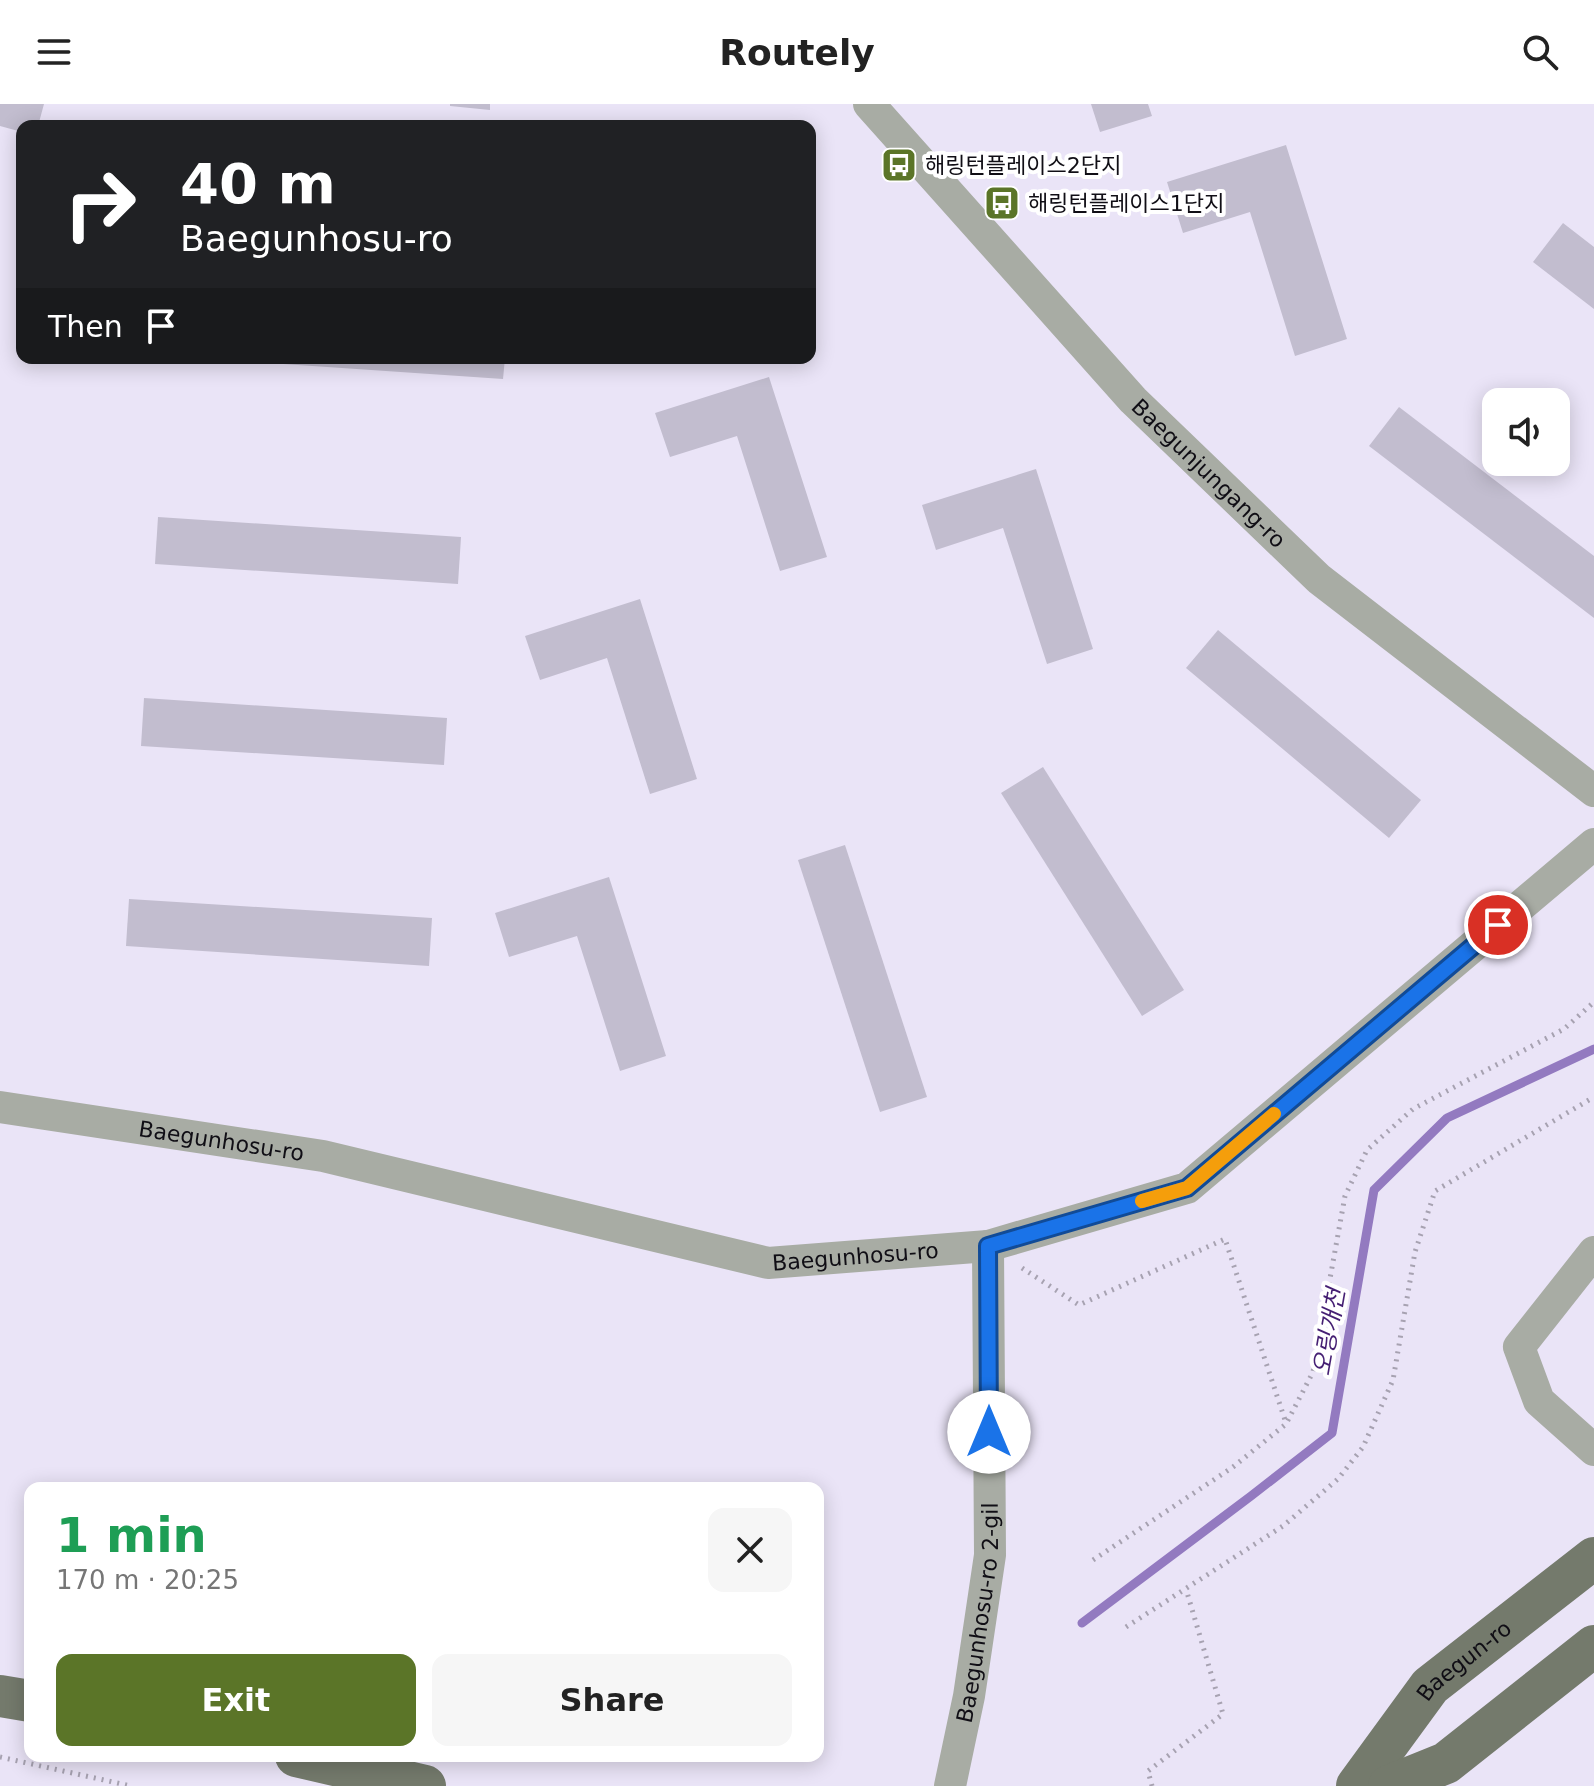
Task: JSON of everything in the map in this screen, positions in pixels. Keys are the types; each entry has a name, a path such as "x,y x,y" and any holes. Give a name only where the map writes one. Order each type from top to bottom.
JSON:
{"main road":[{"name":"Baegun-ro","path":"1357,1786 1430,1686 1594,1558"},
{"path":"1389,1786 1446,1763 1594,1646"},
{"path":"0,1696 24,1700"},
{"path":"322,1762 425,1786"}],"street":[{"name":"Baegunjungang-ro","path":"869,104 1133,400 1319,579 1594,791"},
{"name":"Baegunhosu-ro","path":"0,1107 323,1156 768,1263 988,1246 1187,1188 1594,844"},
{"name":"Baegunhosu-ro 2-gil","path":"950,1786 969,1696 990,1555 988,1246"},
{"path":"1594,1252 1519,1347 1539,1401 1594,1450"}],"path":[{"path":"1093,1560 1233,1467 1286,1424 1313,1372 1345,1196 1367,1150 1413,1109 1564,1029 1594,1002"},
{"path":"1126,1627 1283,1526 1338,1479 1363,1447 1393,1380 1415,1252 1435,1191 1594,1097"},
{"path":"988,1246 1079,1305 1225,1239 1286,1424"},
{"path":"1152,1786 1148,1771 1223,1714 1186,1589"},
{"path":"0,1757 131,1786"}],"building":[{"path":"0,104 44,104 40,120 16,120 16,130 0,126"},
{"path":"490,104 490,110 450,106"},
{"path":"1091,104 1148,104 1152,116 1100,132"},
{"path":"1286,145 1347,339 1295,356 1250,212 1183,233 1167,182"},
{"path":"1563,223 1594,247 1594,309 1533,262"},
{"path":"284,364 504,364 503,379"},
{"path":"769,377 827,557 780,571 737,436 670,457 655,413"},
{"path":"1399,407 1482,470 1482,476 1489,476 1594,556 1594,618 1369,446"},
{"path":"1036,469 1093,649 1047,664 1003,528 936,550 922,505"},
{"path":"158,517 461,537 458,584 155,564"},
{"path":"640,599 697,779 650,794 607,658 540,680 525,636"},
{"path":"1218,630 1421,800 1389,838 1186,668"},
{"path":"144,698 447,718 444,765 141,746"},
{"path":"1043,767 1184,990 1142,1016 1001,793"},
{"path":"845,845 927,1097 880,1112 798,860"},
{"path":"609,877 666,1056 620,1071 577,936 509,957 495,913"},
{"path":"129,899 432,918 429,966 126,946"}],"waterway":[{"name":"오링개천","path":"1082,1623 1332,1433 1374,1190 1447,1118 1594,1049"}],"slow traffic":[{"path":"1142,1201 1187,1188 1274,1114"}],"place":[{"name":"해링턴플레이스2단지","path":"899,165"},
{"name":"해링턴플레이스1단지","path":"1002,203"}],"route":[{"path":"989,1432 988,1246 1187,1188 1498,925"}]}
